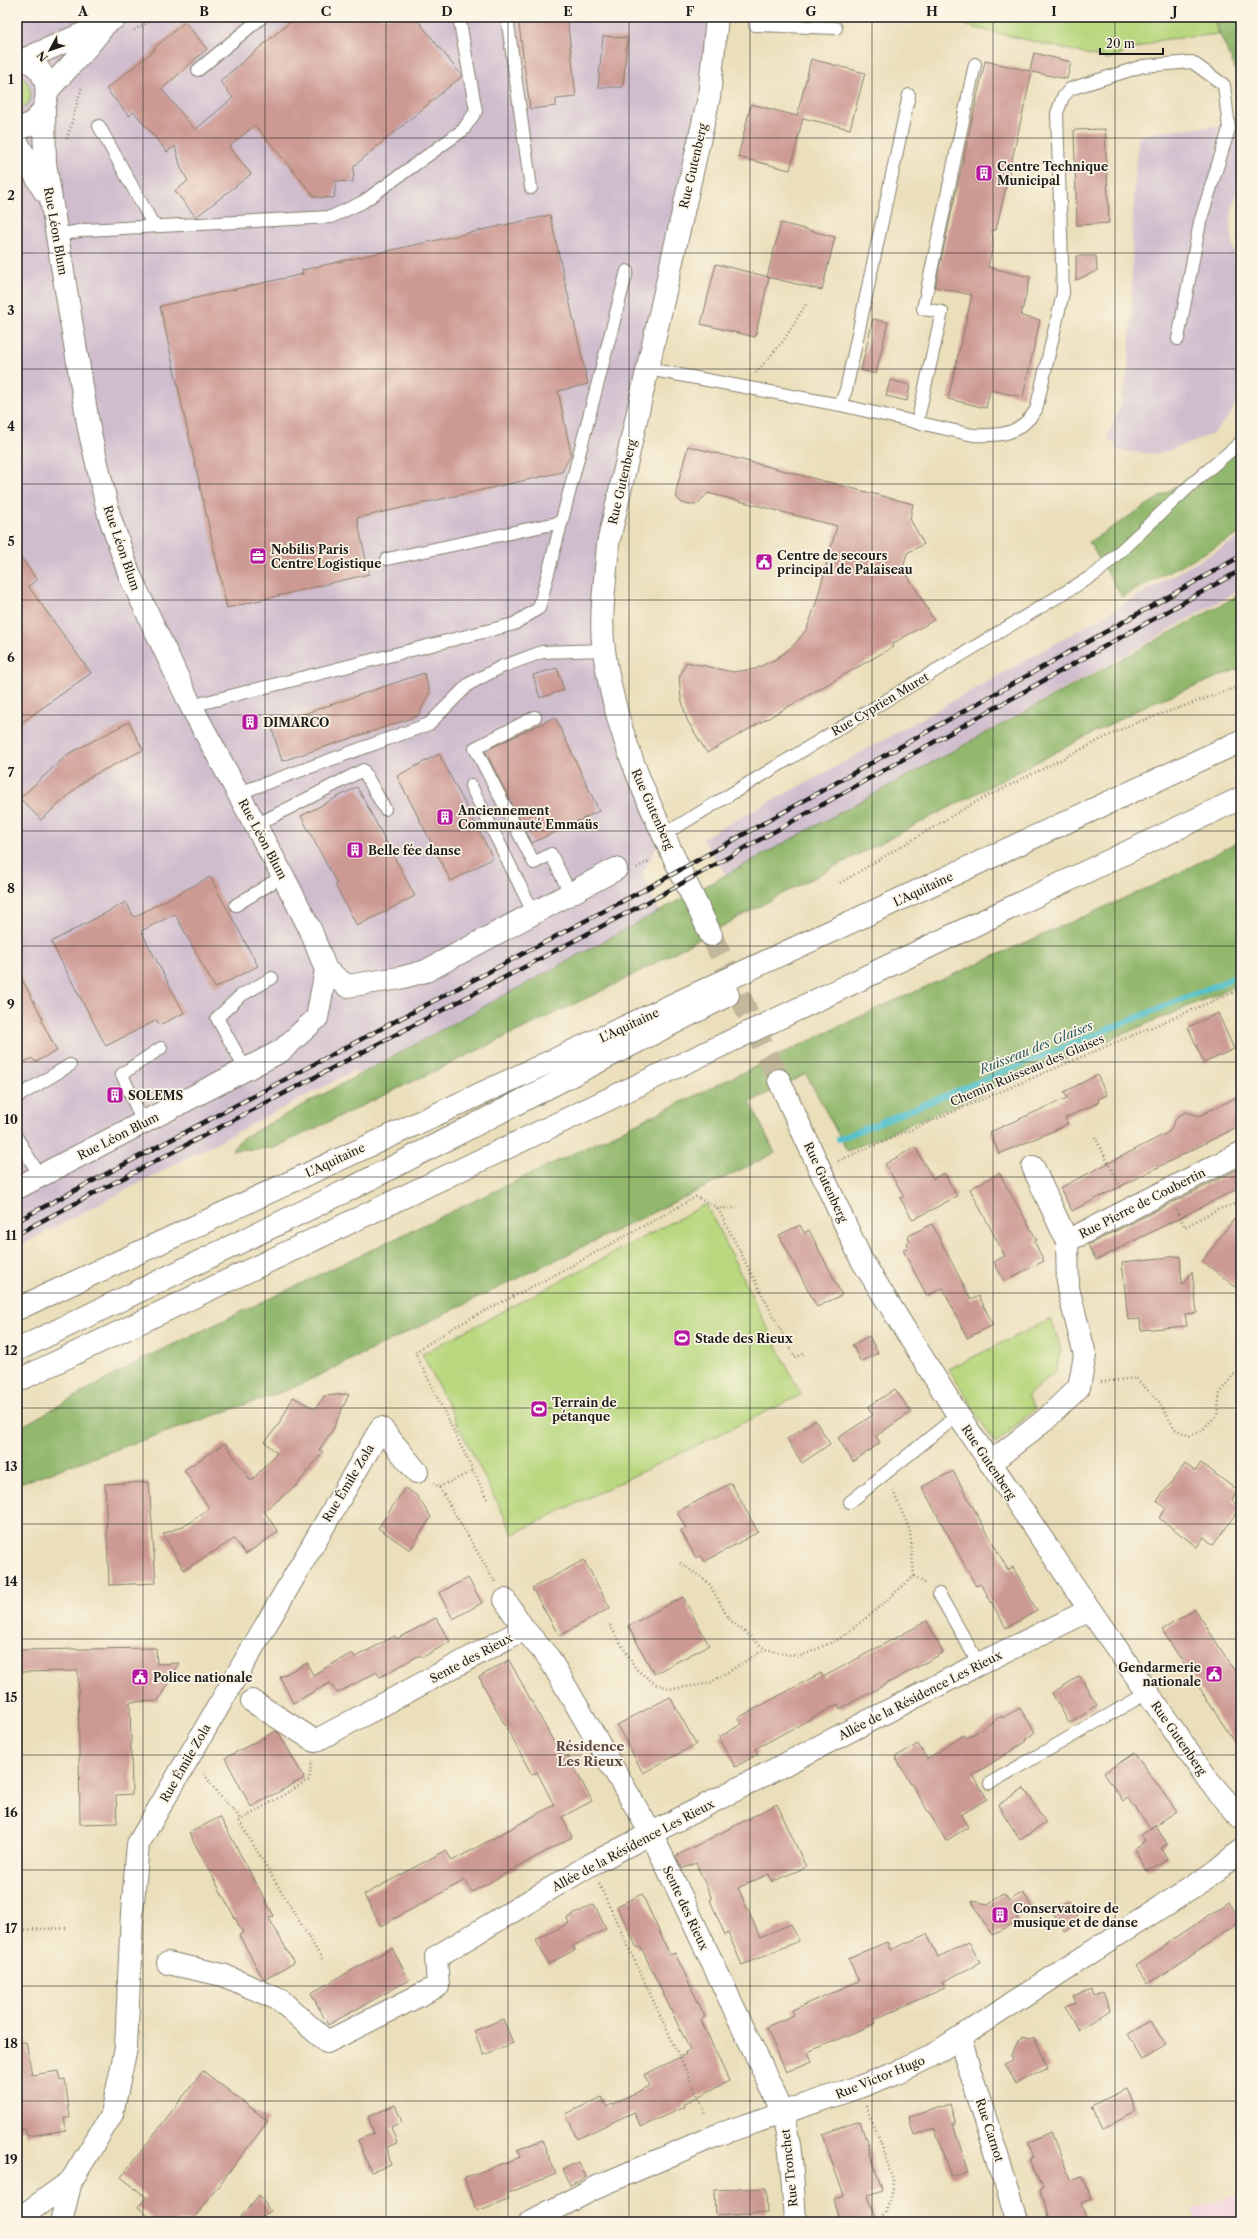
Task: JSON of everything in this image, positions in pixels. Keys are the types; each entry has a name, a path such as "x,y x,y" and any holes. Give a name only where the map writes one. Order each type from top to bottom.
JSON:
{"main road":[{"name":"Rue Gutenberg","path":"711,935 663,835 628,753 604,650 603,607 608,544 709,97 717,17"},
{"path":"19,58 110,20"},
{"path":"17,128 30,124 73,60 94,40 110,20"},
{"path":"19,58 40,72 46,100"},
{"name":"Rue Léon Blum","path":"17,1188 281,1051 317,1018 326,970 311,931 283,876 191,706 130,576 110,514 89,429 45,163 46,100"},
{"path":"17,142 52,204"},
{"name":"L'Aquitaine","path":"17,1309 1241,741"},
{"path":"17,1381 1241,798"},
{"path":"326,970 347,986 413,974 426,970 533,912 616,870"},
{"path":"17,1350 350,1189 745,986 787,952"},
{"name":"Rue Gutenberg","path":"779,1080 861,1259 958,1415 1147,1693 1209,1781 1241,1818"},
{"name":"Rue Pierre de Coubertin","path":"1079,1387 1085,1355 1068,1288 1067,1241 1241,1153"},
{"path":"1033,1167 1067,1241"},
{"path":"990,1463 1040,1424 1079,1387"},
{"name":"Rue Émile Zola","path":"71,2181 112,2114 126,2048 132,1913 138,1844 381,1428 417,1472"},
{"path":"505,1600 524,1629"},
{"name":"Allée de la Résidence Les Rieux","path":"168,1963 223,1975 280,2000 327,2042 438,1986 436,1957 590,1865 979,1664 1090,1610"},
{"name":"Sente des Rieux","path":"315,1741 524,1629 549,1658 652,1834 783,2114"},
{"path":"252,1701 315,1741"},
{"name":"Rue Victor Hugo","path":"530,2222 599,2186 717,2135 783,2114 898,2072 960,2039 1217,1871 1241,1851"},
{"name":"Rue Carnot","path":"960,2039 1018,2222"},
{"name":"Rue Tronchet","path":"783,2114 790,2152 795,2222"},
{"path":"19,2220 71,2181"},
{"path":"62,2222 71,2181"}],"lane":[{"path":"198,70 262,17"},
{"path":"58,235 85,230 331,217 363,202 463,130 476,111 459,17"},
{"path":"507,17 531,188"},
{"path":"755,17 755,25 836,28"},
{"path":"648,369 840,405 917,424 973,435 991,436 1011,433 1029,421 1036,410 1063,293 1057,113 1063,97 1070,89 1143,66 1192,62 1224,85 1229,129 1200,222 1178,339"},
{"path":"917,424 942,312 923,308 974,64"},
{"path":"840,405 846,390 909,95"},
{"path":"99,126 154,226"},
{"path":"191,706 514,624 539,608 627,271"},
{"name":"Rue Cyprien Muret","path":"663,835 1097,573 1194,482 1241,442"},
{"path":"387,559 562,522"},
{"path":"239,793 429,724 469,684 501,667 542,652 604,650"},
{"path":"535,717 475,748 534,863 551,854 570,893"},
{"path":"256,825 362,770 385,809"},
{"path":"471,786 533,912"},
{"path":"236,905 283,876"},
{"path":"246,1070 217,1018 240,996 272,978"},
{"path":"143,1123 122,1074 161,1048"},
{"path":"17,1097 70,1065"},
{"path":"17,1138 40,1176"},
{"path":"850,1502 958,1415"},
{"path":"939,1594 979,1664"},
{"path":"990,1783 1147,1693"}],"path":[{"path":"132,32 158,17"},
{"path":"63,144 70,132 81,88 84,82"},
{"path":"748,387 759,366 784,340 806,304"},
{"path":"840,883 972,804 1123,729 1241,686"},
{"name":"Chemin Ruisseau des Glaises","path":"820,1169 1241,989"},
{"path":"1095,1137 1132,1208"},
{"path":"1166,1191 1185,1227 1216,1210 1241,1202"},
{"path":"487,1499 415,1352 463,1322 562,1271 696,1198 718,1208 737,1208"},
{"path":"718,1208 796,1358 805,1352"},
{"path":"1079,1387 1115,1379 1136,1378 1160,1402 1175,1429 1189,1436 1201,1431 1217,1414 1220,1394 1233,1375 1241,1372"},
{"path":"473,1471 439,1487 505,1600"},
{"path":"680,1563 708,1582 729,1619 765,1649 799,1656 839,1639 876,1611 914,1576 910,1532 885,1474"},
{"path":"610,1625 636,1669 655,1684 673,1688 710,1683 765,1649"},
{"path":"240,1821 309,1780 315,1741"},
{"path":"190,1754 218,1794 239,1816 240,1821 322,1959"},
{"path":"590,1865 717,2135"},
{"path":"17,1930 68,1928"},
{"path":"863,2098 894,2180 886,2214 878,2222"}],"shaded area":[{"path":"17,17 717,17 608,544 604,650 663,835 642,874 660,913 357,1074 355,1070 17,1247 17,1207"},
{"path":"1241,124 1241,168 1230,222 1237,277 1241,290 1241,387 1232,412 1213,434 1158,454 1119,451 1107,436 1121,406 1128,369 1132,312 1132,238 1136,159 1139,136 1157,132"},
{"path":"1241,537 1241,589 1131,652 726,875 702,838 828,771 1037,654"},
{"path":"1241,2193 1241,2222 1196,2222 1192,2209"}],"green space":[{"path":"969,17 1212,17 1219,34 1160,40 1108,59 968,26"},
{"path":"1212,17 1241,17 1241,81"},
{"path":"17,76 28,83 31,95 29,103 17,112"},
{"path":"1241,445 1241,533 1122,597 1089,542"},
{"path":"1241,594 1241,668 1149,704 782,894 616,984 274,1148 232,1150 241,1139"},
{"path":"1241,841 1241,984 847,1151 806,1074 750,1102 775,1153 293,1388 17,1484 17,1429 147,1357 876,1009 1159,883"},
{"path":"706,1204 801,1395 513,1534 422,1354"},
{"path":"1051,1319 1061,1349 1056,1371 1027,1396 1035,1409 995,1444 949,1369"}],"building":[{"path":"296,17 415,17 462,76 354,166 353,182 336,181 334,198 315,197 255,125 229,147 251,174 196,217 175,191 188,181 181,168 175,146 167,152 134,112 129,116 106,89 155,50 153,49 185,22 207,49 162,89 195,130 233,98 220,81"},
{"path":"518,17 567,17 576,97 556,99 556,106 530,109"},
{"path":"603,36 627,38 623,87 598,87"},
{"name":"Centre Technique Municipal","path":"1034,53 1071,62 1067,79 1032,72 996,230 992,230 993,245 988,267 1030,277 1021,316 1040,320 1023,397 990,390 986,408 948,399 972,295 935,287 985,61 1030,71"},
{"path":"811,59 865,73 850,129 803,118 790,170 738,157 751,104 797,116"},
{"path":"1105,129 1109,223 1077,225 1074,130"},
{"path":"550,215 588,384 558,391 571,454 562,472 357,518 369,574 227,608 160,306 303,274 302,270"},
{"path":"781,223 835,237 822,290 767,277"},
{"path":"1076,256 1096,256 1097,271 1076,280"},
{"path":"716,264 769,277 755,337 701,324"},
{"path":"873,319 888,322 876,374 861,370"},
{"path":"890,380 910,385 907,401 886,396"},
{"path":"688,446 913,504 910,519 924,544 907,553 903,568 934,620 892,644 893,647 707,753 687,720 681,698 679,678 686,662 733,672 755,669 776,659 793,646 807,629 816,603 837,526 708,493 697,504 689,505 682,503 677,498 676,491"},
{"path":"17,552 37,580 28,586 91,673 17,726"},
{"path":"557,668 564,690 540,698 533,675"},
{"path":"424,673 430,692 418,716 282,761 271,725"},
{"path":"555,717 599,811 532,843 485,751"},
{"path":"129,722 143,750 88,778 41,820 20,798 68,754"},
{"name":"Anciennement Communauté Emmaüs","path":"439,754 493,858 451,881 397,776"},
{"name":"Belle fée danse","path":"357,787 415,896 357,926 335,885 337,884 301,816"},
{"path":"210,877 258,966 215,988 175,914 141,931 184,1013 159,1025 157,1020 106,1046 51,942 126,902 134,917"},
{"path":"17,970 43,1019 41,1020 57,1051 35,1062 32,1058 17,1066"},
{"path":"1218,1013 1234,1049 1204,1063 1188,1027"},
{"path":"1097,1075 1107,1095 1098,1099 1099,1102 1065,1118 1068,1123 1060,1128 999,1154 990,1132 1067,1098 1064,1092"},
{"path":"1241,1095 1241,1125 1072,1211 1060,1188 1169,1132 1177,1117 1186,1112 1199,1116"},
{"path":"915,1147 933,1179 944,1173 957,1196 913,1220 900,1198 904,1196 885,1164"},
{"path":"1241,1168 1241,1187 1096,1260 1088,1245"},
{"path":"999,1173 1037,1240 1034,1241 1044,1261 1004,1281 994,1262 1005,1256 970,1189"},
{"path":"1241,1210 1241,1291 1202,1261"},
{"path":"932,1224 971,1300 979,1296 993,1325 967,1338 943,1288 927,1296 903,1250 909,1247 907,1243 910,1241 908,1236"},
{"path":"800,1225 804,1233 809,1230 842,1295 817,1307 779,1235"},
{"path":"1180,1256 1182,1285 1192,1272 1197,1313 1185,1314 1187,1326 1141,1330 1140,1319 1128,1320 1122,1262"},
{"path":"869,1336 878,1353 861,1362 852,1345"},
{"path":"895,1389 911,1412 876,1436 880,1443 853,1462 838,1438 873,1415 868,1407"},
{"path":"349,1394 333,1429 319,1450 323,1452 297,1485 264,1511 278,1532 246,1554 234,1539 184,1570 163,1534 188,1524 209,1508 184,1470 225,1443 251,1481 277,1453 265,1442 279,1424 293,1397 315,1409 324,1396"},
{"path":"815,1420 830,1444 802,1463 787,1439"},
{"path":"1201,1463 1238,1491 1232,1500 1241,1508 1213,1545 1204,1537 1197,1547 1159,1518 1166,1508 1157,1501 1185,1464 1195,1471"},
{"path":"953,1471 1008,1570 1013,1567 1037,1611 1006,1628 981,1584 976,1586 922,1487"},
{"path":"149,1482 156,1583 109,1585 105,1484"},
{"path":"731,1483 758,1532 704,1562 701,1556 696,1558 681,1531 686,1528 677,1512"},
{"path":"405,1488 416,1495 431,1517 410,1550 378,1528"},
{"path":"584,1560 610,1608 559,1636 532,1588"},
{"path":"468,1578 482,1603 453,1619 439,1593"},
{"path":"683,1597 709,1645 654,1674 628,1626"},
{"name":"Gendarmerie nationale","path":"1195,1609 1241,1681 1241,1752 1162,1630"},
{"path":"436,1618 450,1642 421,1658 420,1655 380,1677 377,1672 337,1693 330,1683 293,1703 280,1677 307,1663 313,1675 352,1653 355,1657 395,1636 397,1639"},
{"path":"927,1621 943,1653 840,1709 838,1704 755,1749 758,1754 735,1767 719,1737 742,1724 738,1718 821,1673 823,1677"},
{"path":"156,1648 157,1664 179,1663 158,1701 130,1702 132,1794 116,1795 117,1823 80,1824 78,1671 17,1672 17,1650"},
{"path":"509,1660 563,1759 568,1756 592,1801 562,1817 572,1837 472,1892 465,1880 381,1926 364,1895 446,1850 452,1861 554,1805 537,1772 532,1775 479,1677"},
{"path":"1080,1676 1097,1705 1069,1723 1052,1693"},
{"path":"670,1697 696,1744 643,1773 617,1725"},
{"path":"1020,1708 1035,1732 1025,1740 1026,1741 973,1775 987,1799 961,1815 968,1827 946,1841 895,1757 918,1744 927,1759 964,1735 965,1738 974,1734 1001,1716 1002,1718"},
{"path":"276,1731 279,1733 304,1778 251,1807 225,1758"},
{"path":"1134,1753 1177,1811 1156,1825 1167,1844 1161,1848 1167,1859 1147,1871 1134,1849 1145,1842 1141,1835 1151,1829 1128,1798 1123,1801 1104,1773"},
{"path":"1024,1788 1046,1823 1020,1840 998,1805"},
{"path":"777,1804 806,1867 772,1882 769,1874 738,1888 760,1937 791,1924 799,1941 742,1965 728,1933 725,1935 710,1900 712,1899 696,1863 682,1869 676,1856"},
{"path":"220,1817 274,1916 269,1918 294,1963 264,1980 239,1935 243,1933 189,1833"},
{"name":"Conservatoire de musique et de danse","path":"1023,1892 1033,1908 1017,1918 1019,1921 992,1935 971,1901 988,1904 1004,1894 1009,1901"},
{"path":"642,1894 670,1955 675,1953 705,2017 701,2020 729,2081 683,2104 684,2107 641,2127 634,2112 577,2139 566,2114 602,2097 606,2107 650,2086 644,2075 686,2054 685,2052 690,2050 641,1947 637,1948 617,1906"},
{"path":"1068,1902 1081,1922 1065,1932 1052,1911"},
{"path":"1229,1902 1241,1922 1148,1985 1136,1965"},
{"path":"594,1904 606,1929 573,1946 575,1950 548,1964 536,1940 569,1923 567,1918"},
{"path":"927,1934 938,1957 969,1942 980,1963 942,1982 945,1988 875,2019 876,2023 808,2052 812,2061 786,2072 766,2027 794,2015 792,2010 859,1981 848,1958 887,1942 890,1950"},
{"path":"392,1948 409,1980 328,2025 311,1993"},
{"path":"1091,1990 1093,1996 1103,1992 1110,2010 1078,2031 1066,2007 1076,2003 1073,1997"},
{"path":"503,2019 513,2043 484,2055 474,2031"},
{"path":"1151,2020 1166,2045 1142,2060 1127,2035"},
{"path":"1023,2038 1029,2040 1034,2038 1049,2067 1016,2084 1005,2064 1014,2060 1011,2054 1016,2042"},
{"path":"26,2042 32,2075 59,2071 61,2080 65,2079 70,2118 64,2118 66,2130 27,2136 25,2129 17,2130 17,2043"},
{"path":"203,2071 268,2121 191,2222 157,2222 138,2207 146,2197 121,2177"},
{"path":"1126,2089 1136,2112 1103,2128 1093,2105"},
{"path":"950,2104 956,2123 953,2123 968,2172 951,2178 935,2129 914,2135 909,2117"},
{"path":"395,2105 402,2122 391,2127 397,2143 387,2147 391,2165 371,2172 358,2140 374,2133 368,2117"},
{"path":"860,2121 882,2190 868,2195 876,2219 864,2222 840,2222 833,2199 844,2196 822,2134"},
{"path":"1051,2132 1071,2179 1073,2180 1083,2177 1091,2199 1081,2203 1086,2218 1075,2222 1049,2222 1040,2191 1044,2189 1031,2159 1034,2157 1028,2143"},
{"path":"542,2140 556,2174 506,2194 508,2199 477,2211 464,2178 520,2157 517,2150"},
{"path":"579,2162 586,2177 570,2185 563,2169"},
{"path":"766,2188 767,2213 716,2216 715,2190"},
{"path":"259,2195 270,2211 252,2222 237,2222"}],"waterway":[{"name":"Ruisseau des Glaises","path":"839,1139 1241,975"}],"tunnel":[{"path":"711,935 779,1080"}],"railway":[{"path":"17,1221 655,884 1241,556"},
{"path":"17,1234 661,895 1241,570"}],"place":[{"name":"Centre Technique Municipal","path":"984,173"},
{"name":"Nobilis Paris Centre Logistique","path":"258,556"},
{"name":"Centre de secours principal de Palaiseau","path":"764,562"},
{"name":"DIMARCO","path":"250,722"},
{"name":"Anciennement Communauté Emmaüs","path":"445,817"},
{"name":"Belle fée danse","path":"355,850"},
{"name":"SOLEMS","path":"115,1095"},
{"name":"Stade des Rieux","path":"682,1338"},
{"name":"Terrain de pétanque","path":"539,1409"},
{"name":"Gendarmerie nationale","path":"1214,1674"},
{"name":"Police nationale","path":"140,1677"},
{"name":"Conservatoire de musique et de danse","path":"1000,1915"}],"district":[{"name":"Résidence Les Rieux","path":"590,1754"}]}
